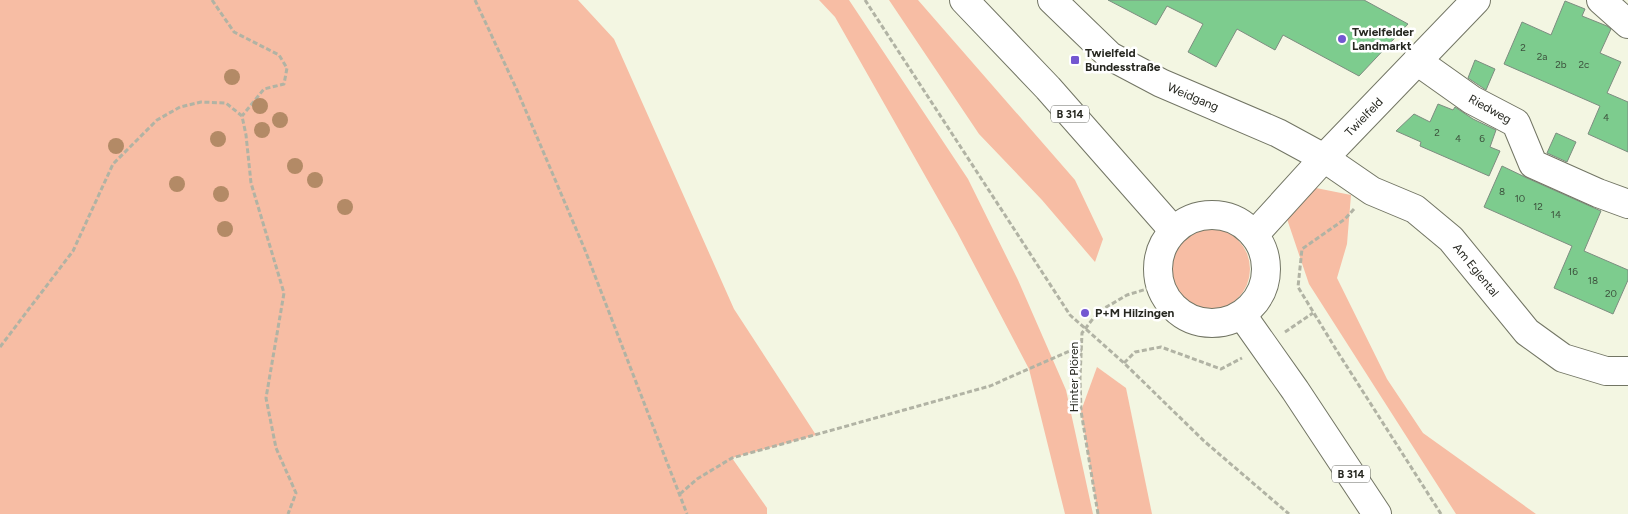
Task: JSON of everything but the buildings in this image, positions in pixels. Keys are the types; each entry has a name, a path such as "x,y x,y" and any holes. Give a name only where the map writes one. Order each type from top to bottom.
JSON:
{"street":[{"name":"B 314","path":"964,0 1048,88 1173,230"},
{"name":"Weidgang","path":"1052,0 1110,56 1161,83 1278,133 1324,158"},
{"name":"Twielfeld","path":"1254,235 1324,158 1476,0"},
{"path":"1601,0 1628,24"},
{"name":"Riedweg","path":"1417,62 1472,100 1516,123 1533,164 1598,193 1628,204"},
{"name":"Am Eglental","path":"1324,158 1372,191 1415,209 1451,239 1527,332 1563,358 1606,371 1628,371"},
{"path":"1215,215 1230,218 1243,224 1254,235 1262,248 1266,262 1266,277 1262,292 1242,315 1227,322 1210,324 1194,320 1179,312 1167,300 1160,285 1157,270 1164,242 1173,230 1185,222 1200,216 1215,215"},
{"name":"B 314","path":"1242,315 1265,346 1377,514"}],"path":[{"path":"212,0 234,32 279,55 287,68 284,84 264,89 242,116"},
{"path":"475,0 517,90 586,250 687,514"},
{"path":"865,0 1070,315 1124,363 1204,441 1289,514"},
{"path":"0,347 73,251 113,164 157,120 180,107 201,102 226,103 242,116 251,183 284,293 266,398 276,448 296,493 289,514"},
{"path":"1372,191 1345,219 1302,249 1298,286 1441,514"},
{"name":"Hinter Plören","path":"1098,514 1081,412 1082,334 1098,312 1127,295 1160,285"},
{"path":"1124,363 1135,352 1161,347 1222,369 1265,346 1313,312"},
{"path":"680,494 697,479 732,458 990,386 1074,349 1082,351"}],"shaded area":[{"path":"0,0 578,0 614,39 734,309 816,435 732,458 767,508 767,514 0,514"},
{"path":"819,0 849,0 968,179 1018,280 1066,390 1093,514 1065,514 1029,369 957,232 835,17"},
{"path":"889,0 918,0 1075,180 1103,239 1095,262 1042,200 979,134"},
{"path":"1316,188 1351,195 1347,244 1337,278 1387,379 1423,433 1536,514 1456,514 1309,284 1286,216"},
{"path":"1209,228 1225,231 1238,240 1247,253 1250,269 1247,285 1238,298 1225,307 1209,310 1193,307 1180,298 1171,285 1168,269 1171,253 1180,240 1193,231"},
{"path":"1097,367 1126,388 1152,514 1098,514 1081,411"}],"place":[{"name":"Twielfelder Landmarkt","path":"1342,39"},
{"name":"Twielfeld Bundesstraße","path":"1075,60"},
{"name":"P+M Hilzingen","path":"1085,313"}]}
